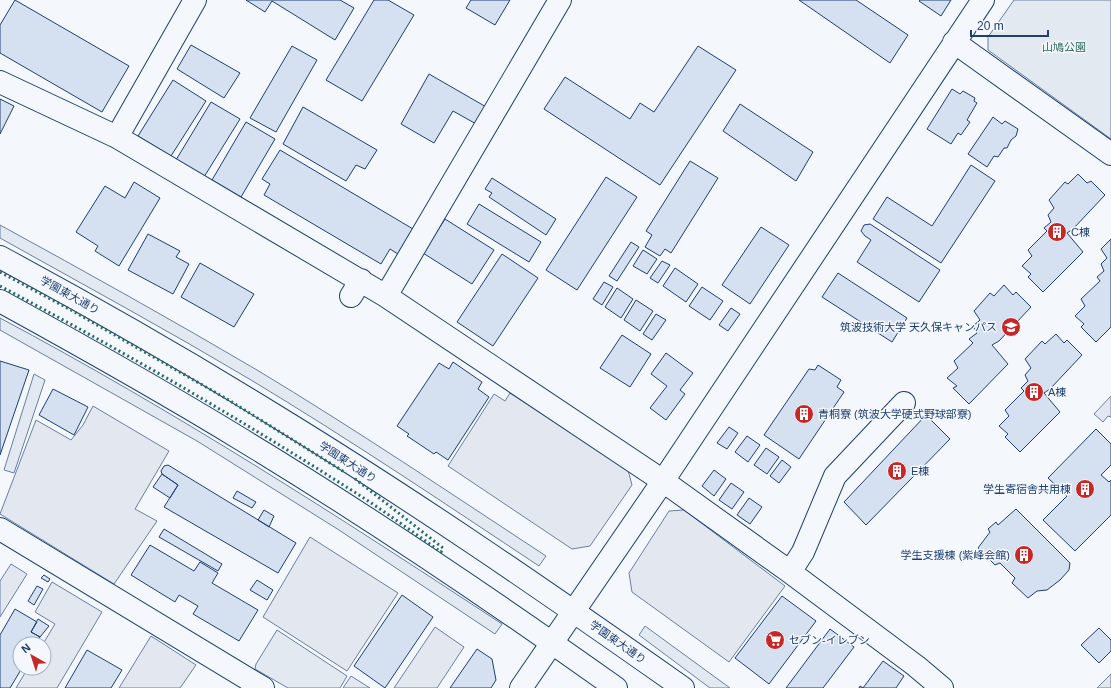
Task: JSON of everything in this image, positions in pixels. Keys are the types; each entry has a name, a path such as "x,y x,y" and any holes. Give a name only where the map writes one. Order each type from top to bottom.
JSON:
{"street":[{"path":"117,137 195,0"},
{"path":"386,296 560,0"},
{"path":"522,688 983,0"},
{"path":"954,42 1111,154"},
{"path":"0,82 117,137 356,288 386,296 662,481 790,572 916,666 942,688"},
{"name":"学園東大通り","path":"0,256 77,299 270,412 418,506 684,688"},
{"path":"0,301 151,386 245,442 395,537 616,688"},
{"path":"790,572 803,552 835,476 904,403"},
{"path":"0,529 264,688"}],"green space":[{"name":"山鳩公園","path":"1014,0 1111,0 1111,139 988,50 988,37"},
{"path":"0,225 129,296 294,392 546,556 539,566 288,402 158,326 0,238"},
{"path":"0,318 65,353 192,427 317,504 502,624 495,634 339,530 197,441 0,330"},
{"path":"34,374 45,380 14,473 4,470"},
{"path":"645,626 730,688 710,688 639,635"},
{"path":"277,630 347,676 340,688 288,688 255,669 256,664"}],"shaded area":[{"path":"510,393 628,470 632,485 590,546 572,549 448,466 494,394 505,401"},
{"path":"1111,396 1111,417 1108,416 1103,422 1094,414"},
{"path":"93,406 169,451 135,509 157,521 114,584 0,514 36,420 71,440 83,425"},
{"path":"684,510 785,586 729,662 632,592 629,573 669,511"},
{"path":"310,537 398,593 347,671 263,617"},
{"path":"11,564 27,574 0,617 0,581"},
{"path":"52,582 102,612 57,688 16,688 23,676 52,676 52,636 48,636 55,624 35,612"},
{"path":"435,627 464,647 437,688 394,688"},
{"path":"151,636 196,665 180,688 119,688"},
{"path":"1111,674 1111,688 1097,688"},
{"path":"351,676 370,688 343,688"}],"building":[{"path":"15,0 129,66 102,112 0,53 0,25"},
{"path":"246,0 340,0 354,8 335,40 272,1 265,12"},
{"path":"374,0 388,0 414,15 362,101 326,80"},
{"path":"471,0 510,0 495,25 466,8"},
{"path":"799,0 856,0 908,35 890,63"},
{"path":"951,0 941,16 919,1"},
{"path":"191,45 240,73 224,98 177,69"},
{"path":"292,46 317,60 276,132 250,118"},
{"path":"698,46 736,70 660,185 544,109 565,77 630,119 640,103 654,112"},
{"path":"429,74 488,108 478,125 453,111 434,143 401,124"},
{"path":"173,80 206,101 171,156 138,136"},
{"path":"952,89 960,94 963,91 975,98 974,101 977,103 967,120 970,122 961,135 958,133 951,144 927,129"},
{"path":"0,99 14,106 0,134"},
{"path":"211,102 240,119 204,177 176,160"},
{"path":"740,104 813,152 796,181 723,131"},
{"path":"303,107 377,150 365,169 356,165 346,181 283,144"},
{"path":"993,117 1002,124 1005,121 1018,129 1016,136 1011,140 1007,148 1004,148 998,157 994,156 987,167 968,154"},
{"path":"246,122 275,139 241,197 212,180"},
{"path":"280,150 413,229 398,254 390,249 381,264 264,195 270,184 262,179"},
{"path":"690,161 718,178 671,253 665,249 660,256 645,247 652,235 646,231"},
{"path":"971,165 995,181 941,263 873,219 887,197 932,226"},
{"name":"C棟","path":"1078,174 1087,183 1091,181 1105,195 1073,229 1067,233 1083,252 1043,292 1028,277 1031,274 1022,266 1032,256 1028,250 1047,231 1044,228 1051,222 1048,215 1054,208 1049,200 1065,182 1068,184"},
{"path":"606,177 637,197 577,290 546,270"},
{"path":"492,178 556,219 546,235 489,197 492,193 485,189"},
{"path":"134,182 160,198 119,266 95,251 98,246 76,232 105,186 125,198"},
{"path":"479,204 541,242 529,262 467,224"},
{"path":"445,219 494,250 472,284 423,253"},
{"path":"870,224 940,270 919,302 857,262 871,240 861,231 864,225"},
{"path":"761,227 789,245 750,304 722,285"},
{"path":"148,234 180,251 176,257 189,264 173,294 128,270"},
{"path":"1111,239 1111,327 1096,342 1081,327 1084,324 1075,316 1085,306 1081,299 1100,281 1097,277 1104,271 1101,264 1107,258 1101,249"},
{"path":"631,242 639,247 617,281 609,276"},
{"path":"643,250 657,259 647,274 633,266"},
{"path":"502,254 538,278 493,346 457,322"},
{"path":"662,261 670,265 658,283 650,278"},
{"path":"200,263 254,294 234,327 181,297"},
{"path":"675,268 698,284 686,302 663,286"},
{"path":"838,273 907,318 892,342 822,297"},
{"path":"604,282 613,287 602,305 593,299"},
{"path":"1004,285 1013,295 1016,292 1031,307 999,341 992,345 1008,364 969,404 953,388 957,386 947,378 958,368 954,361 973,343 969,339 977,333 973,326 980,320 974,311 990,293 994,296"},
{"path":"702,287 723,301 710,320 689,306"},
{"path":"617,288 633,299 621,318 605,307"},
{"path":"636,300 653,311 640,331 624,320"},
{"path":"731,308 740,314 728,331 719,325"},
{"path":"656,314 666,320 652,340 643,334"},
{"name":"A棟","path":"1056,334 1064,343 1067,340 1082,355 1050,389 1044,393 1060,412 1020,452 1005,437 1008,434 999,426 1009,416 1005,410 1024,391 1021,388 1028,381 1025,375 1031,368 1025,359 1042,341 1045,344"},
{"path":"622,335 651,354 630,387 600,368"},
{"path":"666,353 693,373 680,390 685,394 666,420 650,408 667,386 651,374"},
{"path":"0,361 29,370 0,455"},
{"path":"453,362 482,382 478,389 489,397 448,460 436,452 434,454 407,436 409,434 397,426 439,363 449,369"},
{"name":"青桐寮 (筑波大学硬式野球部寮)","path":"818,365 841,380 837,387 844,392 799,459 764,435 809,369 815,370"},
{"path":"53,389 88,407 74,435 39,415"},
{"name":"E棟","path":"926,415 950,439 866,525 844,502"},
{"path":"729,427 738,433 727,449 717,443"},
{"name":"学生寄宿舎共用棟","path":"1096,429 1111,444 1111,465 1101,475 1109,482 1111,480 1111,515 1075,551 1043,520 1067,496 1048,478"},
{"path":"747,436 760,445 748,462 735,452"},
{"path":"766,448 779,457 767,474 754,465"},
{"path":"782,460 791,467 779,483 770,476"},
{"path":"168,465 296,543 278,573 164,507 178,485 162,474 161,471 164,466"},
{"path":"714,470 726,479 714,496 702,486"},
{"path":"162,474 178,485 170,498 153,487"},
{"path":"731,483 744,492 732,509 719,500"},
{"path":"237,491 256,502 252,508 233,498"},
{"path":"749,498 762,507 750,524 737,515"},
{"name":"学生支援棟 (紫峰会館)","path":"1016,509 1070,563 1069,570 1060,580 1047,590 1037,591 1028,598 1012,583 1015,578 1000,563 995,565 978,548 990,532 988,529 996,522 998,525"},
{"path":"264,510 274,516 269,527 258,520"},
{"path":"164,529 222,564 218,571 159,537"},
{"path":"150,545 194,571 200,562 218,573 212,583 258,610 239,641 193,614 198,606 179,595 175,602 131,575"},
{"path":"44,575 50,579 48,582 41,578"},
{"path":"257,580 273,590 267,600 250,590"},
{"path":"37,586 43,589 34,605 28,601"},
{"path":"402,595 433,617 385,688 354,666"},
{"name":"セブン-イレブン","path":"782,596 816,621 769,684 735,658"},
{"path":"15,609 37,622 31,632 38,636 12,636 12,676 17,676 10,688 0,688 0,635"},
{"path":"38,619 49,626 41,636 31,632"},
{"path":"1099,628 1111,640 1111,651 1099,663 1081,645"},
{"path":"830,629 854,647 823,688 786,688"},
{"path":"477,649 492,659 496,680 491,688 450,688"},
{"path":"87,650 122,670 111,688 65,688"},
{"path":"883,661 904,676 896,688 863,688"}],"hedge":[{"path":"0,272 71,310 227,399 346,473"},
{"path":"0,286 89,334 220,409 360,496 441,552 443,548 354,478"}],"place":[{"name":"C棟","path":"1057,232"},
{"name":"筑波技術大学 天久保キャンパス","path":"1011,327"},
{"name":"A棟","path":"1034,392"},
{"name":"青桐寮 (筑波大学硬式野球部寮)","path":"804,414"},
{"name":"E棟","path":"897,471"},
{"name":"学生寄宿舎共用棟","path":"1085,489"},
{"name":"学生支援棟 (紫峰会館)","path":"1024,555"},
{"name":"セブン-イレブン","path":"775,640"}]}
